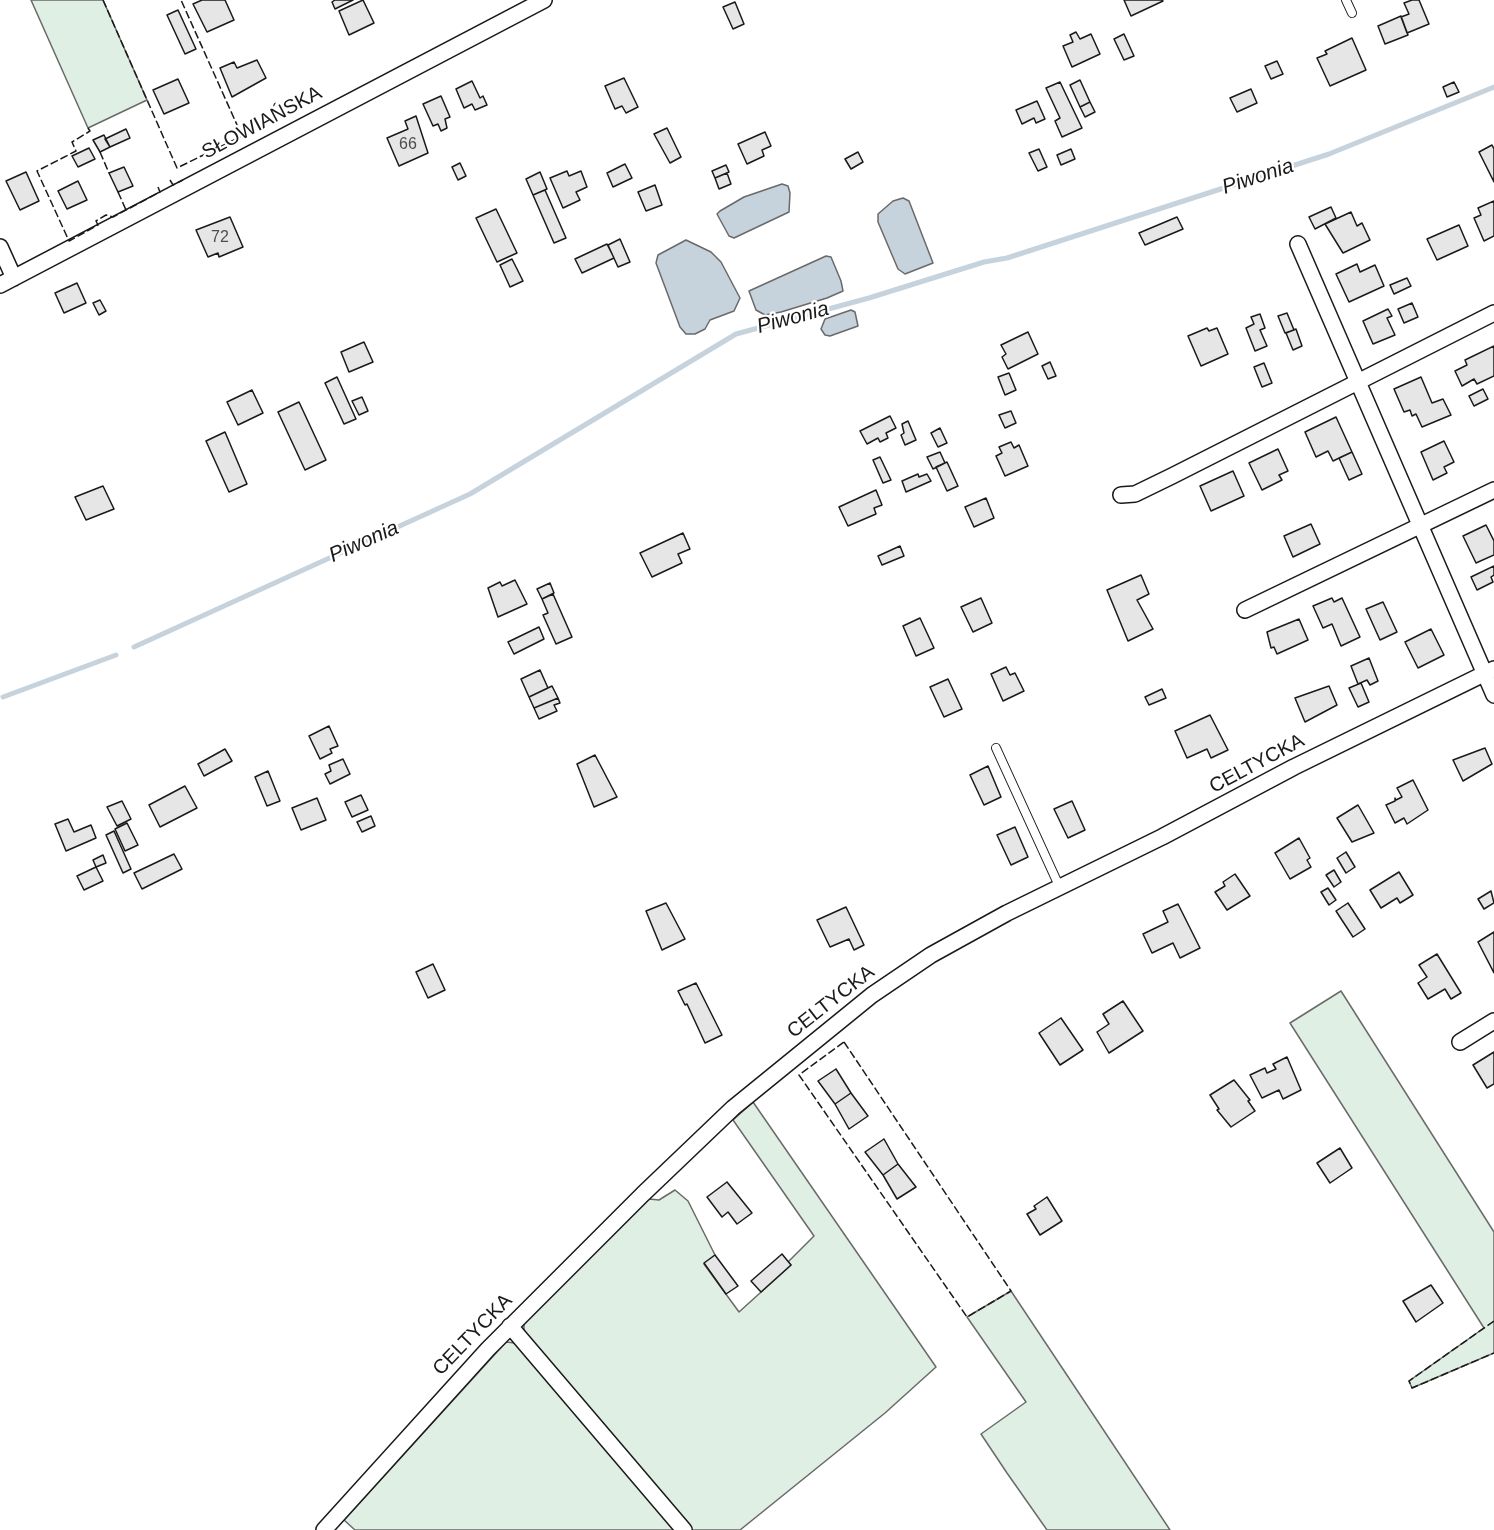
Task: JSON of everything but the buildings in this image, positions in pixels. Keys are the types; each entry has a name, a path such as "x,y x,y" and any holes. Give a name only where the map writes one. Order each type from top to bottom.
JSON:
{"street":[{"name":"SŁOWIAŃSKA","path":"7,281 544,0"},
{"path":"1298,244 1421,526 1490,672 1494,695"},
{"path":"0,247 7,281"},
{"path":"1121,495 1135,494 1172,476 1494,313"},
{"path":"1245,610 1494,490"},
{"name":"CELTYCKA","path":"324,1530 440,1399 510,1326 710,1129 816,1039 872,996 931,955 1294,767 1490,672"},
{"path":"1460,1042 1494,1021"},
{"path":"510,1326 684,1530"}],"lane":[{"path":"1346,0 1352,13"},
{"path":"996,748 1060,888"}],"green space":[{"path":"31,0 103,0 147,100 88,128"},
{"path":"1341,991 1494,1232 1494,1353 1412,1388 1409,1381 1484,1328 1290,1023"},
{"path":"753,1102 936,1367 885,1413 740,1530 691,1530 524,1333 524,1322 649,1199 659,1200 675,1190 688,1201 715,1255 704,1264 739,1312 791,1265 788,1262 814,1236 733,1120"},
{"path":"1011,1291 1170,1530 1047,1530 981,1434 1026,1402 967,1317"},
{"path":"506,1342 515,1343 677,1530 355,1530 344,1520"}],"shaded area":[{"path":"782,184 788,186 790,193 789,212 734,238 729,236 717,214 720,211 744,197"},
{"path":"903,198 909,201 933,263 905,274 898,269 878,222 878,214 893,201"},
{"path":"686,240 711,252 721,262 740,298 734,311 710,320 705,329 695,334 686,334 680,327 656,263 658,255"},
{"path":"826,256 831,257 843,291 781,312 765,315 756,310 749,291"},
{"path":"851,310 855,312 858,326 830,336 825,335 821,329 825,319"}],"waterway":[{"name":"Piwonia","path":"134,647 470,494 736,334 869,298 984,262 1007,258 1329,154 1494,87"},
{"name":"Piwonia","path":"3,697 116,655"}],"fence":[{"path":"103,0 177,168 242,136 181,0"},
{"path":"88,128 90,131 72,142 76,151 37,171 69,241 98,225 96,221 106,215 113,217 160,192 158,187"},
{"path":"100,152 109,173"},
{"path":"170,180 173,185 183,180"},
{"path":"118,192 126,210"},
{"path":"844,1042 1011,1291 967,1317 799,1075 844,1042"},
{"path":"1494,1321 1409,1381 1412,1388 1494,1353"}]}
